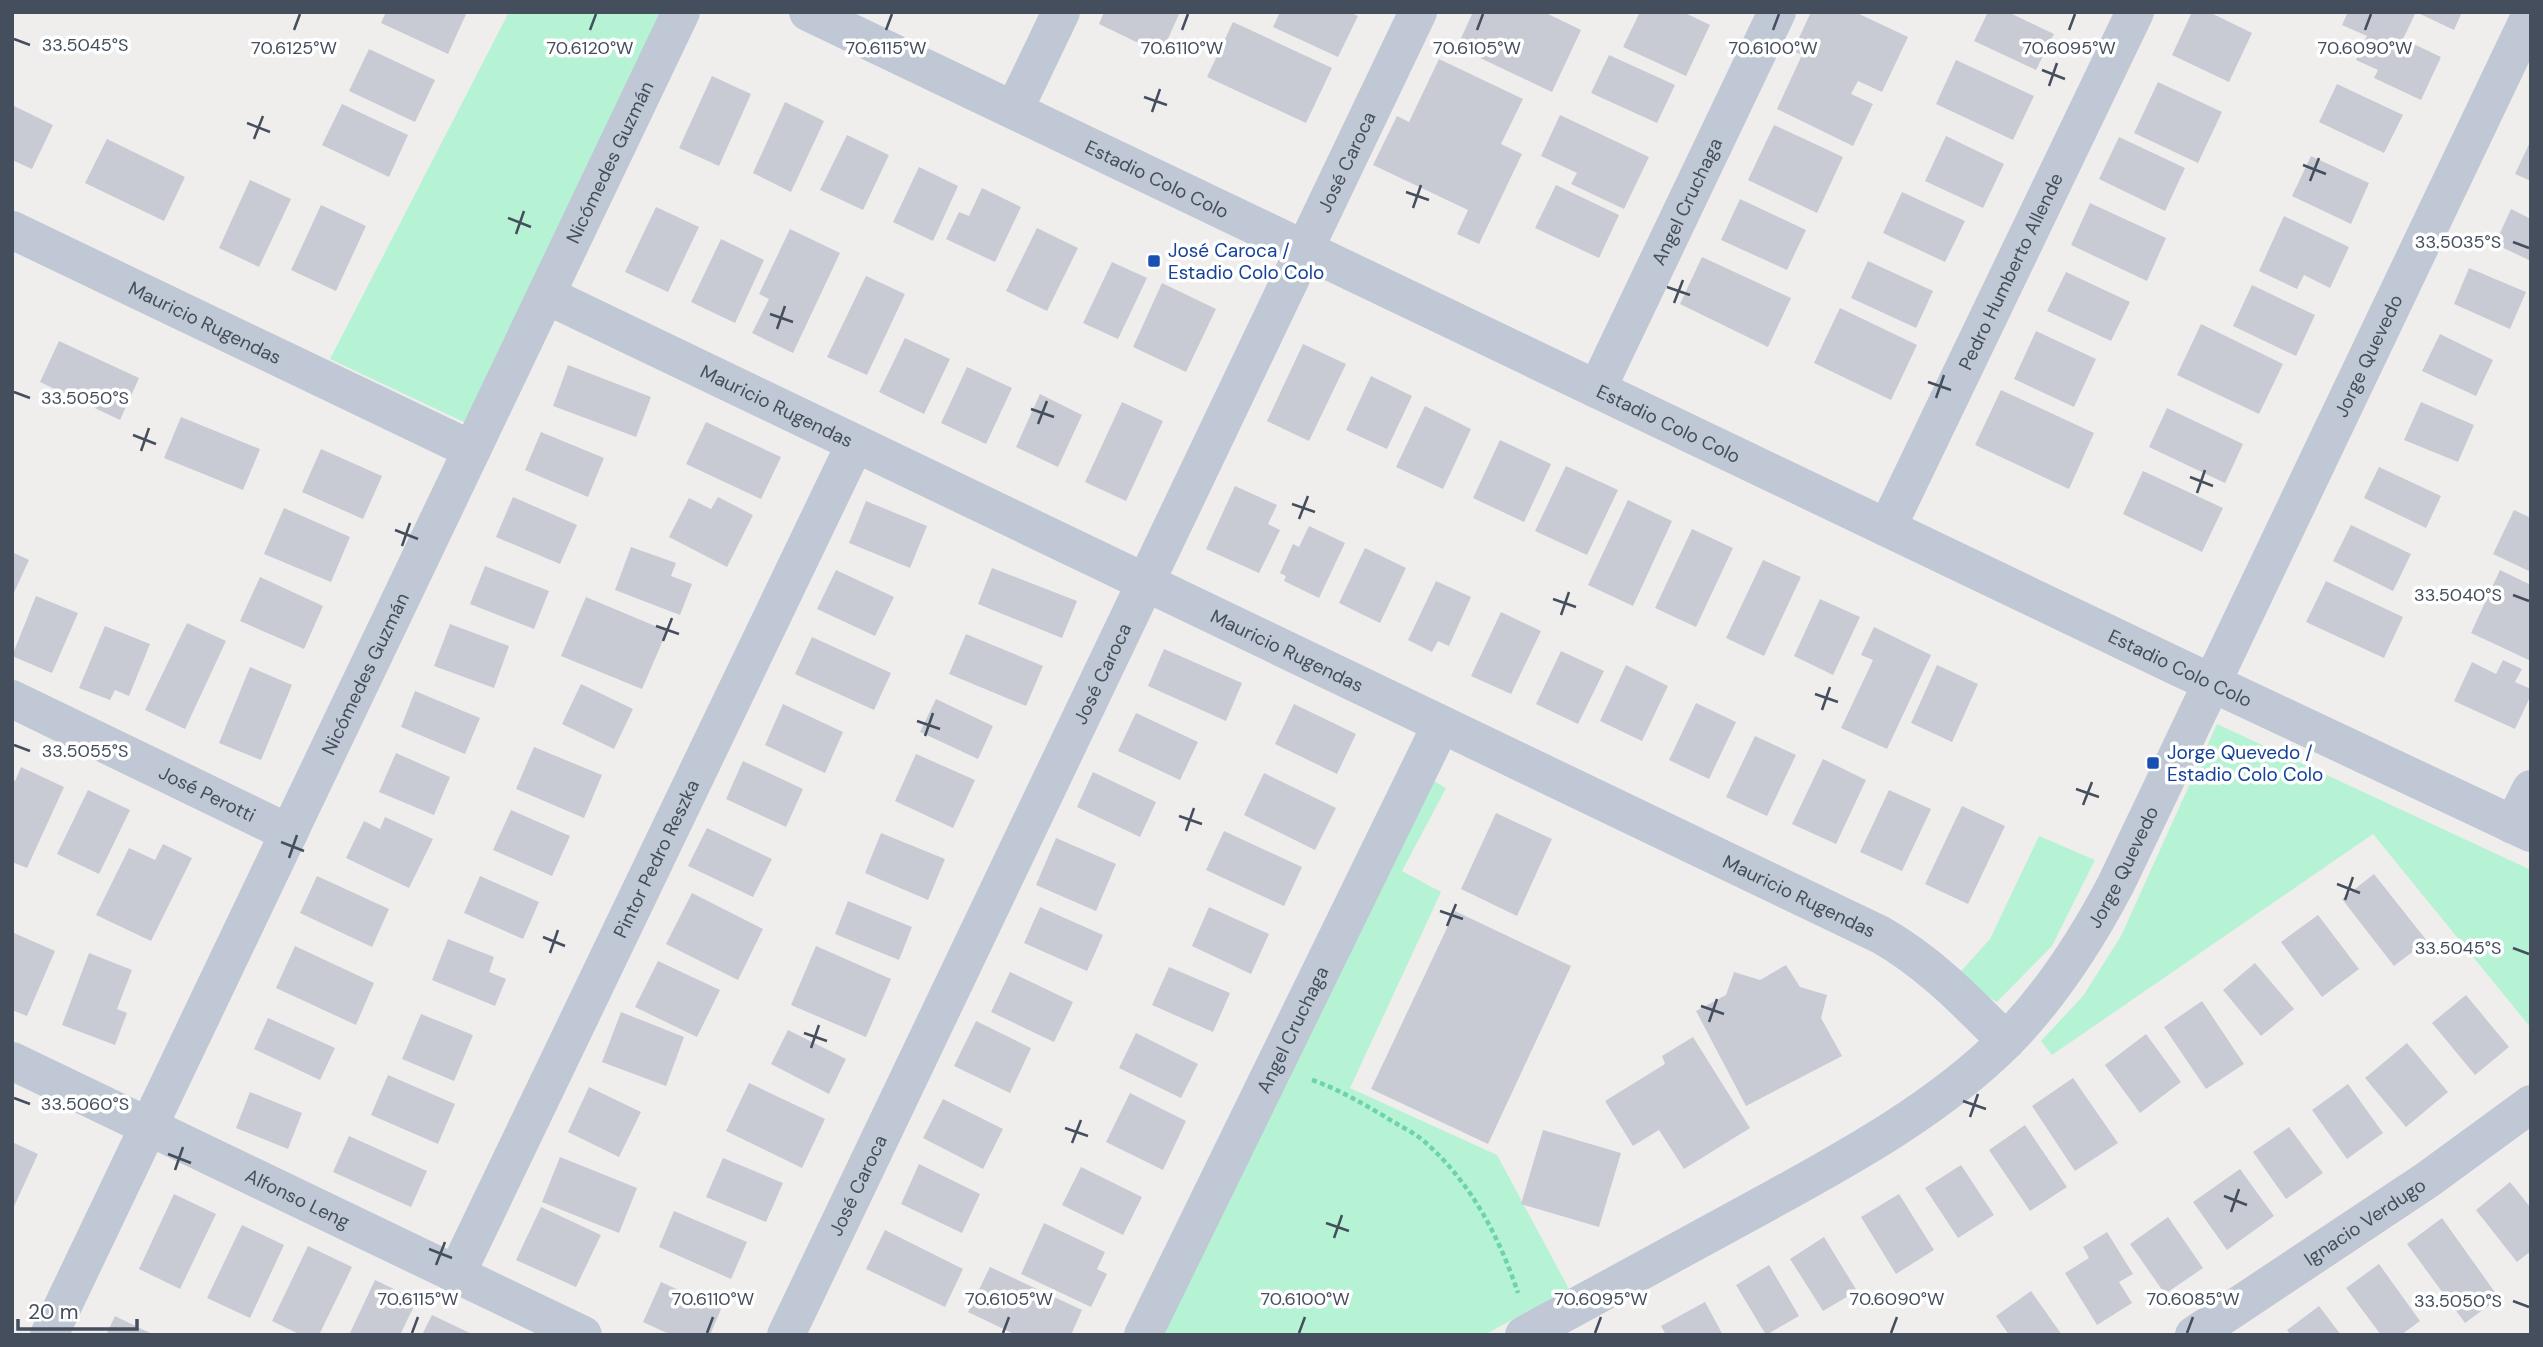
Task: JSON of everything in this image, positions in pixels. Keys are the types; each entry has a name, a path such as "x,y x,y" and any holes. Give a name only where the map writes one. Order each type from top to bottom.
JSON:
{"street":[{"name":"Nicómedes Guzmán","path":"49,1335 681,12"},
{"name":"Estadio Colo Colo","path":"808,12 2522,829"},
{"path":"1014,110 1061,12"},
{"name":"José Caroca","path":"786,1335 1418,12"},
{"name":"Angel Cruchaga","path":"1597,389 1777,12"},
{"name":"Pedro Humberto Allende","path":"1887,528 2135,12"},
{"name":"Jorge Quevedo","path":"1524,1335 1826,1170 1959,1083 2006,1041 2054,987 2098,919 2531,14"},
{"name":"Mauricio Rugendas","path":"12,230 472,450"},
{"name":"Mauricio Rugendas","path":"546,295 1881,935 1910,952 1936,973 2006,1041"},
{"name":"Pintor Pedro Reszka","path":"456,1275 855,444"},
{"name":"José Perotti","path":"12,699 289,833"},
{"name":"Angel Cruchaga","path":"1143,1335 1441,725"},
{"path":"2522,829 2531,789"},
{"name":"Alfonso Leng","path":"12,1061 583,1335"},
{"name":"Ignacio Verdugo","path":"2194,1335 2427,1180 2531,1104"}],"path":[{"path":"1275,1066 1341,1090 1424,1141 1466,1186 1487,1217 1518,1294"}],"green space":[{"path":"509,12 668,12 468,424 330,359"},
{"path":"2217,724 2531,870 2531,1028 2373,834 2052,1055 2041,1041 2083,996 2121,936"},
{"path":"1429,778 1446,788 1402,871 1441,892 1350,1088 1497,1155 1569,1289 1484,1335 1156,1335"},
{"path":"2039,836 2095,860 2052,946 1997,1002 1955,978 1990,939"}],"building":[{"path":"386,12 467,12 448,54 381,23"},
{"path":"1104,12 1180,12 1161,54 1099,24"},
{"path":"1280,12 1349,12 1358,16 1338,57 1273,27"},
{"path":"1473,12 1544,12 1581,30 1552,92 1457,47"},
{"path":"1640,12 1683,12 1710,25 1686,76 1623,47"},
{"path":"1811,12 1855,12 1908,37 1882,92 1858,81 1851,94 1873,104 1853,146 1777,109 1802,55 1793,51"},
{"path":"1988,12 2008,12 2054,34 2036,70 1974,41"},
{"path":"2192,12 2209,12 2252,33 2229,82 2172,55"},
{"path":"2348,12 2416,12 2403,39 2441,57 2421,100 2374,78 2378,70 2356,60 2367,36 2342,25"},
{"path":"2416,12 2462,12 2454,30"},
{"path":"1233,22 1332,68 1306,123 1207,77"},
{"path":"369,49 435,80 415,122 349,91"},
{"path":"1609,55 1675,85 1657,123 1591,93"},
{"path":"1439,59 1523,99 1501,144 1522,154 1479,244 1457,234 1468,210 1373,165 1397,116 1409,122"},
{"path":"1956,60 2034,96 2013,140 1936,104"},
{"path":"712,76 751,94 719,166 679,148"},
{"path":"2158,82 2222,112 2198,163 2134,133"},
{"path":"2337,84 2403,115 2384,153 2319,122"},
{"path":"785,102 824,121 791,192 753,173"},
{"path":"342,104 408,135 389,177 322,145"},
{"path":"12,105 53,125 32,169 12,160"},
{"path":"1560,115 1649,157 1624,209 1571,184 1577,173 1541,156"},
{"path":"1774,125 1843,157 1817,213 1748,180"},
{"path":"847,135 889,155 863,210 820,190"},
{"path":"1946,136 2004,164 1983,208 1925,181"},
{"path":"2119,137 2185,168 2165,211 2099,179"},
{"path":"107,139 185,177 164,221 85,183"},
{"path":"2531,140 2531,181 2515,174"},
{"path":"2311,156 2369,183 2351,224 2292,196"},
{"path":"919,167 958,186 933,241 893,222"},
{"path":"250,180 291,199 259,267 219,248"},
{"path":"1556,185 1619,215 1599,258 1535,228"},
{"path":"982,188 1021,207 995,262 946,239 959,212 969,216"},
{"path":"1902,192 1965,221 1945,262 1883,233"},
{"path":"1740,199 1806,230 1787,270 1721,240"},
{"path":"2090,203 2166,238 2147,281 2071,245"},
{"path":"321,205 366,226 336,291 291,270"},
{"path":"656,207 699,227 668,292 625,272"},
{"path":"2511,209 2531,219 2531,261 2495,244"},
{"path":"2284,216 2349,247 2330,288 2304,275 2297,289 2259,271"},
{"path":"1037,228 1078,248 1047,311 1006,291"},
{"path":"790,229 840,253 793,353 752,333 769,299 759,294"},
{"path":"721,239 764,260 735,323 691,302"},
{"path":"1702,257 1791,298 1768,347 1680,304"},
{"path":"1868,261 1933,291 1916,328 1851,298"},
{"path":"1112,262 1147,278 1118,339 1083,323"},
{"path":"2469,268 2526,292 2510,329 2454,304"},
{"path":"2066,272 2130,302 2111,341 2047,311"},
{"path":"866,276 905,294 867,375 827,357"},
{"path":"1162,283 1216,309 1186,372 1133,347"},
{"path":"2252,285 2315,315 2296,356 2233,326"},
{"path":"1840,308 1917,345 1891,400 1814,363"},
{"path":"2201,324 2283,364 2259,414 2177,375"},
{"path":"2036,331 2096,359 2074,407 2014,379"},
{"path":"2440,334 2493,360 2476,396 2422,371"},
{"path":"905,338 950,359 924,414 879,392"},
{"path":"59,341 139,378 120,420 40,382"},
{"path":"1303,344 1346,364 1309,441 1267,421"},
{"path":"568,365 651,397 636,437 553,406"},
{"path":"967,367 1012,388 986,444 941,423"},
{"path":"1371,376 1412,396 1387,449 1346,430"},
{"path":"2001,390 2094,433 2069,489 1975,445"},
{"path":"1040,394 1082,415 1058,467 1016,447"},
{"path":"1122,402 1163,421 1126,501 1085,482"},
{"path":"2421,402 2474,425 2458,462 2404,440"},
{"path":"1425,406 1471,429 1443,489 1396,467"},
{"path":"2167,408 2243,444 2225,483 2149,447"},
{"path":"181,417 260,449 243,490 164,458"},
{"path":"706,422 781,457 761,499 686,464"},
{"path":"541,432 604,458 588,497 525,470"},
{"path":"1500,440 1551,464 1524,522 1473,498"},
{"path":"321,449 382,476 363,519 302,492"},
{"path":"1566,466 1618,490 1587,555 1535,531"},
{"path":"2379,467 2441,496 2426,528 2364,498"},
{"path":"2143,471 2223,508 2202,552 2123,514"},
{"path":"1235,486 1277,505 1268,524 1280,530 1259,573 1206,549"},
{"path":"513,497 577,525 560,564 496,537"},
{"path":"718,497 753,515 727,567 669,537 689,498 711,509"},
{"path":"1628,500 1672,521 1633,606 1588,585"},
{"path":"866,501 927,526 910,568 849,543"},
{"path":"284,508 350,537 331,582 264,554"},
{"path":"2514,510 2531,518 2531,572 2493,554"},
{"path":"2351,525 2411,554 2393,591 2333,561"},
{"path":"1309,526 1345,543 1319,598 1284,581 1286,576 1280,573 1293,544 1299,547"},
{"path":"1692,529 1733,548 1696,627 1655,608"},
{"path":"631,547 676,563 671,576 692,584 680,615 615,590"},
{"path":"1365,548 1406,568 1380,623 1339,603"},
{"path":"12,552 29,560 12,597"},
{"path":"1763,560 1801,577 1764,656 1726,638"},
{"path":"485,566 549,591 534,629 470,604"},
{"path":"992,568 1077,601 1062,638 978,604"},
{"path":"836,570 894,597 875,636 817,609"},
{"path":"2500,570 2531,585 2531,661 2471,633"},
{"path":"260,577 323,606 304,649 240,621"},
{"path":"1436,581 1471,597 1449,646 1438,641 1432,652 1408,640"},
{"path":"2326,581 2403,617 2384,658 2306,622"},
{"path":"36,596 78,613 52,673 12,656"},
{"path":"586,597 667,631 642,689 561,656"},
{"path":"1820,599 1860,617 1833,675 1794,656"},
{"path":"1501,612 1541,631 1511,694 1471,676"},
{"path":"187,623 226,641 185,729 145,710"},
{"path":"450,624 509,646 494,688 434,666"},
{"path":"105,626 150,644 129,696 115,690 110,700 79,688"},
{"path":"1874,627 1931,655 1887,749 1841,728 1873,660 1861,655"},
{"path":"966,634 1043,666 1026,706 949,674"},
{"path":"812,637 891,673 874,710 795,674"},
{"path":"1164,649 1242,683 1226,721 1148,686"},
{"path":"1561,651 1604,671 1578,724 1536,704"},
{"path":"2503,660 2522,669 2515,682 2531,689 2531,695 2515,729 2454,701 2472,662 2496,674"},
{"path":"1626,665 1668,686 1642,741 1600,721"},
{"path":"1937,665 1978,684 1952,742 1911,723"},
{"path":"250,667 292,685 261,760 219,743"},
{"path":"581,684 633,709 614,749 562,724"},
{"path":"415,691 480,718 465,754 401,727"},
{"path":"936,699 993,726 978,759 920,732"},
{"path":"1696,703 1736,722 1709,779 1669,760"},
{"path":"783,704 843,732 825,773 765,745"},
{"path":"1294,704 1356,734 1337,774 1275,744"},
{"path":"1136,713 1198,742 1180,780 1118,751"},
{"path":"1755,736 1796,755 1767,816 1726,797"},
{"path":"534,747 602,775 584,818 516,789"},
{"path":"396,753 450,777 434,815 379,792"},
{"path":"916,754 975,780 953,828 895,801"},
{"path":"1823,759 1866,780 1836,844 1792,824"},
{"path":"743,761 803,789 786,827 726,799"},
{"path":"21,767 64,787 27,868 12,862 12,780 15,781"},
{"path":"1093,772 1156,802 1140,837 1077,807"},
{"path":"1264,773 1336,808 1315,850 1244,815"},
{"path":"88,790 130,810 99,874 57,854"},
{"path":"1889,790 1931,809 1902,871 1860,852"},
{"path":"1962,806 2005,826 1968,904 1925,884"},
{"path":"511,810 570,836 552,876 493,850"},
{"path":"1496,813 1552,839 1517,916 1461,889"},
{"path":"385,817 433,839 409,888 346,858 364,821 380,829"},
{"path":"707,828 772,859 753,897 688,866"},
{"path":"1224,831 1302,867 1284,906 1206,870"},
{"path":"881,833 945,859 928,900 865,873"},
{"path":"1056,838 1116,864 1096,911 1036,885"},
{"path":"163,844 192,858 151,941 96,915 129,848 155,860"},
{"path":"2374,874 2427,941 2394,966 2342,899"},
{"path":"317,876 389,909 372,947 300,913"},
{"path":"480,876 539,902 523,939 464,913"},
{"path":"692,893 763,929 738,980 666,944"},
{"path":"848,901 912,927 899,960 835,934"},
{"path":"1040,907 1103,935 1087,971 1024,943"},
{"path":"1209,907 1269,934 1251,974 1192,946"},
{"path":"1455,911 1571,966 1488,1144 1371,1089"},
{"path":"2318,915 2359,969 2322,997 2281,942"},
{"path":"14,933 55,951 27,1016 12,1010"},
{"path":"448,939 494,957 489,972 506,979 495,1006 432,980"},
{"path":"295,946 374,983 356,1025 276,988"},
{"path":"816,946 891,979 866,1037 791,1005"},
{"path":"89,953 132,970 117,1009 127,1013 115,1045 62,1025"},
{"path":"658,961 720,990 697,1037 635,1007"},
{"path":"2255,963 2294,1009 2261,1036 2223,990"},
{"path":"1786,965 1800,987 1827,995 1821,1018 1842,1056 1746,1106 1696,1011 1726,995 1734,972 1760,980"},
{"path":"1169,967 1230,993 1213,1032 1152,1005"},
{"path":"1010,972 1073,1002 1054,1042 991,1012"},
{"path":"2466,995 2509,1047 2475,1075 2432,1023"},
{"path":"2202,1001 2244,1064 2206,1089 2164,1027"},
{"path":"621,1012 684,1037 666,1086 602,1062"},
{"path":"421,1014 473,1035 454,1081 402,1059"},
{"path":"268,1018 335,1048 320,1080 254,1049"},
{"path":"976,1021 1031,1048 1010,1093 954,1066"},
{"path":"788,1030 846,1059 829,1094 771,1064"},
{"path":"1136,1033 1198,1064 1181,1098 1119,1068"},
{"path":"2146,1034 2181,1082 2140,1113 2105,1065"},
{"path":"1693,1037 1750,1128 1684,1169 1659,1130 1633,1146 1605,1101 1665,1064 1662,1056"},
{"path":"2407,1043 2448,1092 2406,1127 2365,1078"},
{"path":"388,1075 455,1104 438,1144 371,1115"},
{"path":"2073,1078 2118,1143 2075,1171 2032,1106"},
{"path":"749,1083 825,1119 802,1168 726,1131"},
{"path":"2348,1084 2383,1133 2347,1159 2312,1110"},
{"path":"589,1087 641,1112 619,1157 568,1132"},
{"path":"250,1092 302,1113 288,1149 236,1128"},
{"path":"1130,1093 1186,1121 1163,1170 1106,1142"},
{"path":"943,1099 1003,1129 983,1169 923,1138"},
{"path":"2025,1125 2067,1187 2030,1211 1989,1150"},
{"path":"2289,1127 2323,1173 2286,1199 2253,1152"},
{"path":"1543,1130 1621,1153 1599,1227 1521,1204"},
{"path":"349,1136 427,1171 411,1207 333,1172"},
{"path":"12,1142 38,1154 12,1211"},
{"path":"560,1157 637,1188 619,1233 542,1202"},
{"path":"723,1158 783,1183 766,1222 706,1197"},
{"path":"919,1164 980,1194 962,1233 901,1204"},
{"path":"1961,1165 1994,1215 1958,1238 1925,1188"},
{"path":"1081,1167 1142,1197 1123,1235 1062,1205"},
{"path":"2240,1169 2274,1216 2227,1250 2193,1202"},
{"path":"2510,1182 2531,1208 2531,1251 2517,1262 2476,1210"},
{"path":"174,1194 216,1214 180,1289 139,1269"},
{"path":"1899,1194 1934,1250 1896,1274 1861,1217"},
{"path":"541,1207 601,1235 576,1287 516,1260"},
{"path":"674,1211 747,1242 731,1279 659,1247"},
{"path":"2168,1217 2203,1268 2165,1294 2130,1244"},
{"path":"2442,1218 2499,1298 2465,1323 2407,1244"},
{"path":"1044,1223 1105,1252 1097,1269 1107,1274 1091,1307 1021,1274"},
{"path":"242,1225 284,1245 250,1318 207,1298"},
{"path":"885,1230 963,1269 945,1307 866,1269"},
{"path":"2107,1232 2133,1274 2119,1282 2132,1303 2097,1325 2065,1273 2089,1258 2083,1247"},
{"path":"1824,1237 1857,1291 1823,1311 1790,1259"},
{"path":"308,1246 352,1267 319,1335 301,1335 272,1321"},
{"path":"2379,1264 2420,1321 2401,1335 2381,1335 2346,1288"},
{"path":"1769,1265 1799,1316 1766,1335 1736,1285"},
{"path":"990,1267 1082,1310 1071,1335 1016,1335 968,1312"},
{"path":"375,1280 417,1300 400,1335 349,1335"},
{"path":"661,1282 721,1309 710,1335 671,1335 643,1322"},
{"path":"2031,1291 2062,1335 2009,1335 1996,1316"},
{"path":"1705,1302 1723,1335 1666,1335 1661,1326"},
{"path":"2319,1306 2341,1335 2291,1335 2287,1330"},
{"path":"432,1315 474,1335 422,1335"},
{"path":"115,1316 154,1335 106,1335"}],"place":[{"name":"José Caroca / Estadio Colo Colo","path":"1154,261"},
{"name":"Jorge Quevedo / Estadio Colo Colo","path":"2153,763"}]}
